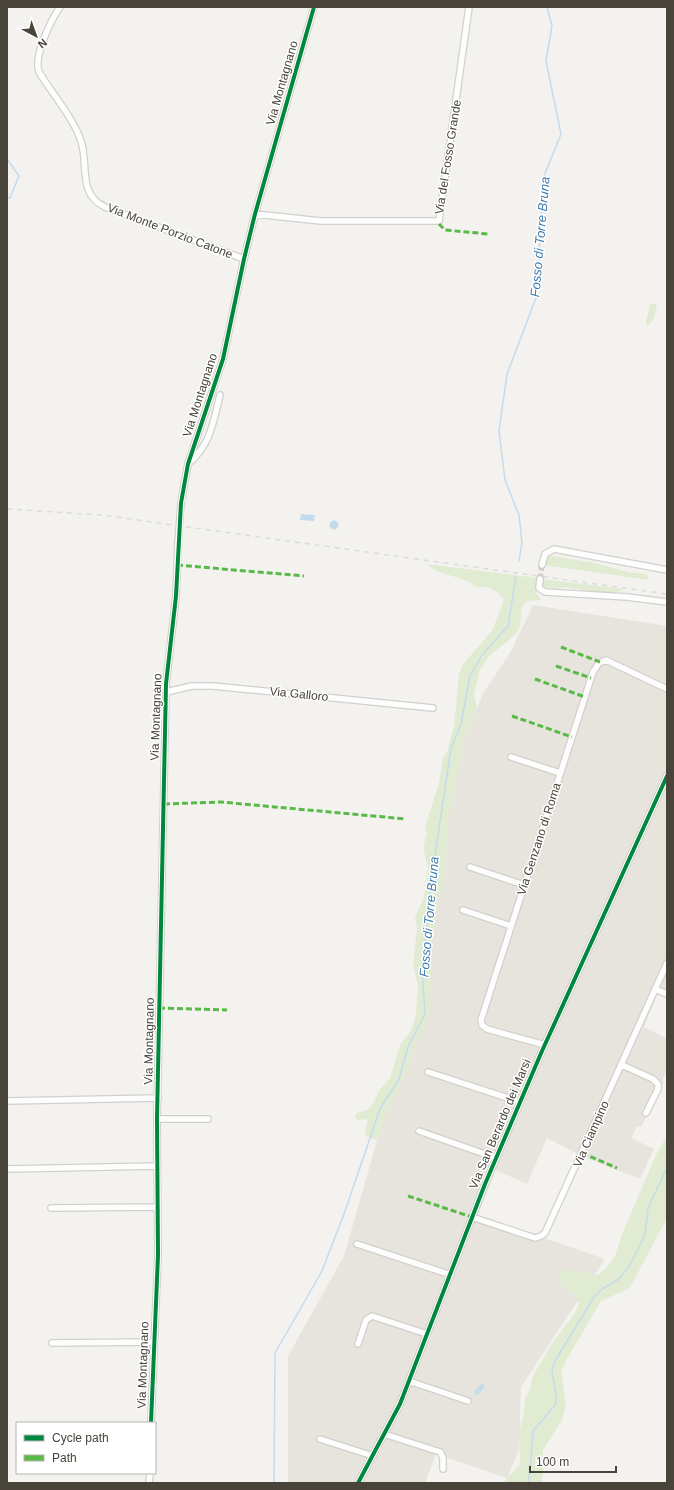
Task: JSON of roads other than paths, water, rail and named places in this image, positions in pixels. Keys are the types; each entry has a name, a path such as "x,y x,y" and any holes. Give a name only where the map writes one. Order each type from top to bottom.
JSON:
{"street":[{"name":"Via Monte Porzio Catone","path":"60,7 38,55 36,64 40,74 80,137 83,150 86,183 93,197 105,207 244,259"},
{"name":"Via Montagnano","path":"151,1422 158,1207 157,1119 166,692 176,596 181,503 188,464 225,351 255,214 314,7"},
{"name":"Via del Fosso Grande","path":"255,214 320,221 439,222 470,7"},
{"path":"188,464 201,452 208,440 220,395"},
{"path":"542,565 545,554 554,549 667,570"},
{"path":"540,579 540,590 547,593 627,597 667,602"},
{"name":"Via Genzano di Roma","path":"545,1045 490,1030 481,1023 593,672 599,663 604,660 667,688"},
{"name":"Via Galloro","path":"166,692 192,686 213,686 433,708"},
{"path":"511,757 560,773"},
{"name":"Via San Berardo dei Marsi","path":"358,1483 384,1434 409,1381 496,1158 545,1045 667,776"},
{"path":"470,867 524,885"},
{"path":"463,910 511,926"},
{"name":"Via Ciampino","path":"472,1217 533,1237 543,1235 622,1065 667,963"},
{"path":"655,989 667,994"},
{"path":"622,1065 657,1082 658,1089 646,1113"},
{"path":"428,1072 520,1102"},
{"path":"7,1101 158,1098"},
{"path":"157,1119 208,1119"},
{"path":"419,1131 496,1158"},
{"path":"7,1169 157,1166"},
{"path":"51,1208 158,1207"},
{"path":"357,1244 451,1275"},
{"path":"358,1344 366,1320 372,1316 427,1334"},
{"path":"52,1343 154,1342"},
{"path":"409,1381 468,1401"},
{"path":"384,1434 440,1452 442,1456 443,1468"},
{"path":"320,1439 373,1456"}],"water":[{"path":"301,514 315,515 314,521 300,520"},
{"path":"334,520 339,525 334,530 329,525"},
{"path":"482,1383 485,1386 478,1395 474,1392"}],"waterway":[{"name":"Fosso di Torre Bruna","path":"519,561 522,543 519,515 505,480 499,431 507,374 536,298 544,176 561,134 546,61 552,26 547,7"},
{"path":"7,159 19,176 10,198 7,198"},
{"name":"Fosso di Torre Bruna","path":"274,1483 275,1353 322,1271 344,1214 380,1109 399,1079 408,1047 425,1014 422,969 432,875 451,748 461,724 470,676 482,655 508,626 516,576"},
{"path":"528,1483 533,1431 556,1404 552,1371 555,1361 594,1297 602,1289 619,1279 630,1265 645,1235 648,1208 667,1168"}],"tunnel":[{"path":"540,579 542,565"}],"railway":[{"path":"7,509 102,515 667,594"}]}
